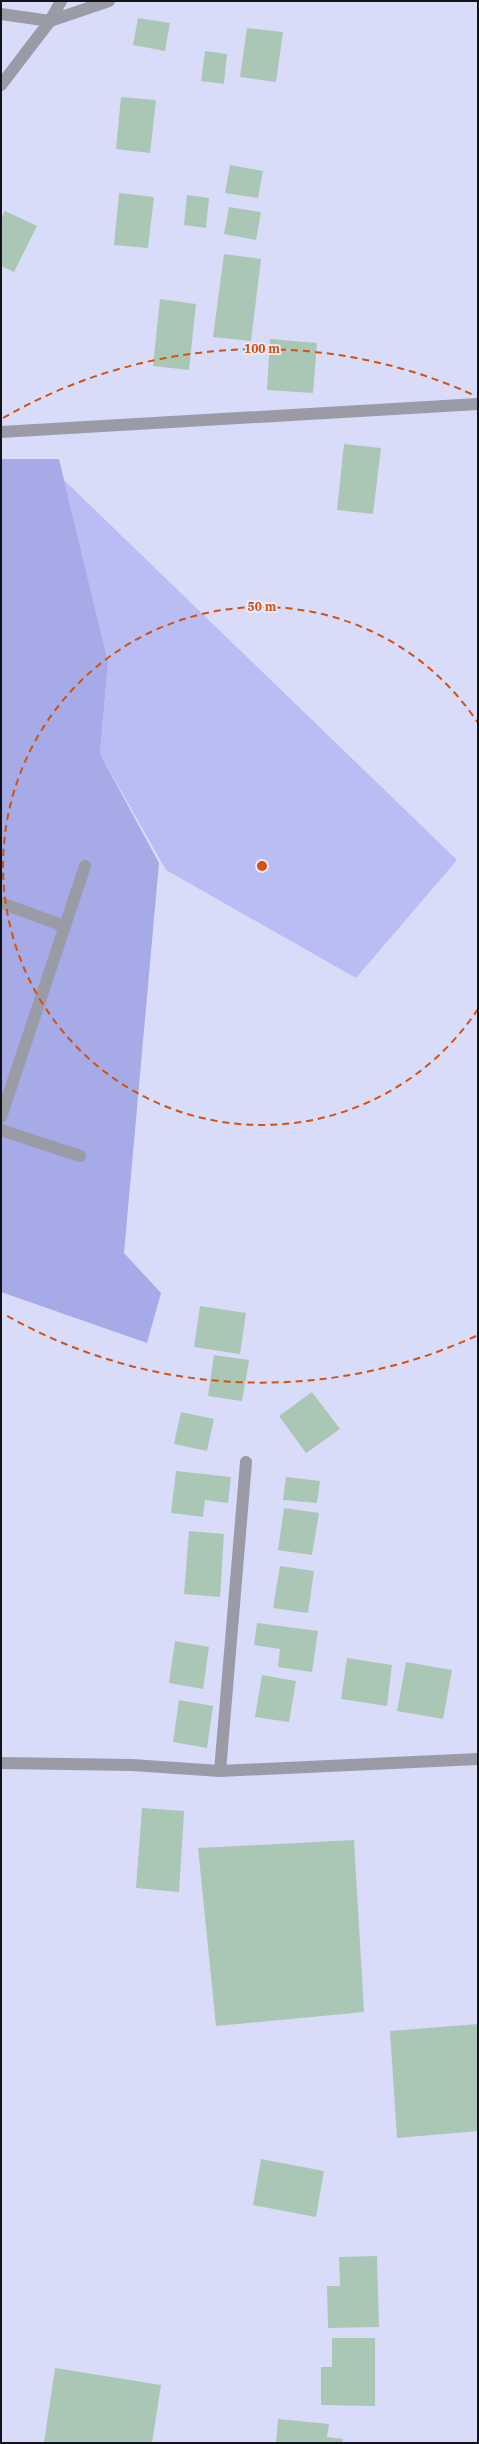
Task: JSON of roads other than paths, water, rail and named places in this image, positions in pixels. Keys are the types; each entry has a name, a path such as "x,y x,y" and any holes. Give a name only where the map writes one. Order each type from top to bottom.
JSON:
{"street":[{"path":"1,85 50,21 61,1"},
{"path":"1,14 50,21 109,1"},
{"path":"1,432 478,404"},
{"path":"1,1118 85,866"},
{"path":"1,903 64,926"},
{"path":"1,1130 80,1156"},
{"path":"220,1771 246,1462"},
{"path":"1,1763 132,1765 220,1771 478,1759"}]}
